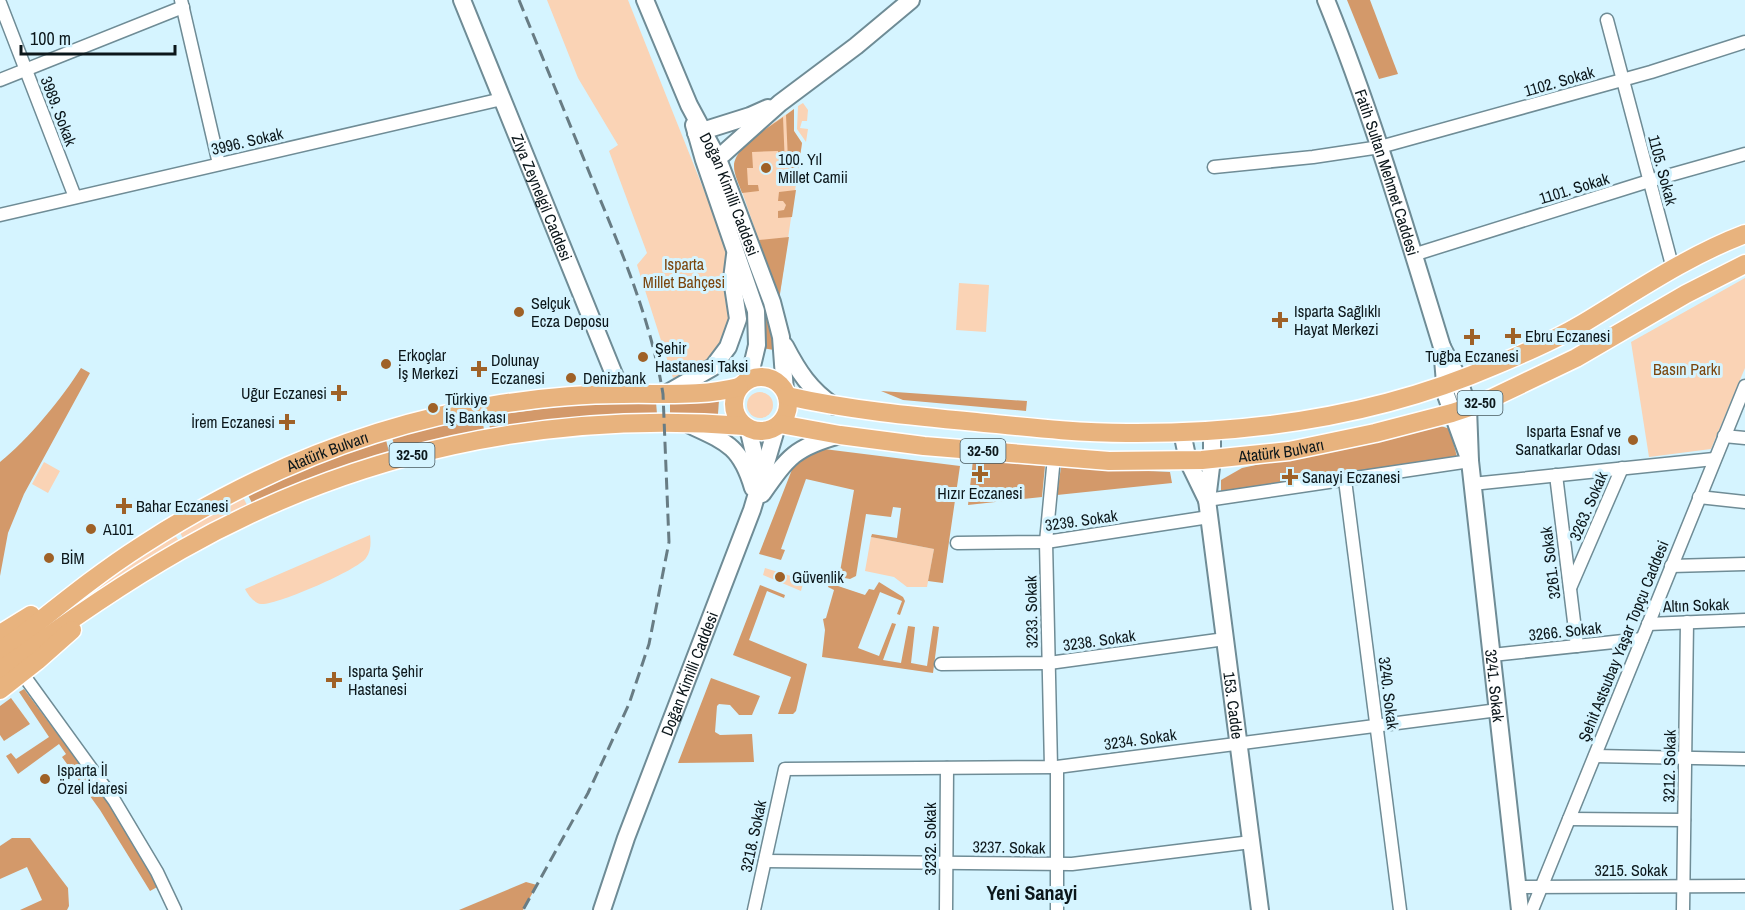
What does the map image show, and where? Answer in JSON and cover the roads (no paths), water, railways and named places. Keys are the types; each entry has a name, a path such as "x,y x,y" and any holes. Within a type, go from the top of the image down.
{"main road":[{"name":"Atatürk Bulvarı","path":"786,393 835,406 888,414 1045,429 1124,433 1182,432 1282,424 1328,416 1451,383 1548,342 1672,269 1745,234"},
{"name":"Atatürk Bulvarı","path":"778,425 924,446 1149,462 1188,461 1289,451 1333,443 1460,410 1576,358 1704,284 1745,264"},
{"path":"760,376 778,383 786,393 787,413 778,425 766,431 746,427 735,414 734,399 743,384 760,376"},
{"name":"Atatürk Bulvarı","path":"0,652 85,585 140,546 210,504 336,447 425,419 483,407 552,398 621,394 710,393 743,384"},
{"name":"Atatürk Bulvarı","path":"0,671 69,621 180,550 237,521 313,487 394,459 470,441 548,428 596,424 683,422 746,427"},
{"path":"0,634 85,585"},
{"path":"0,690 54,647 108,596"}],"street":[{"name":"Ziya Zeynelgil Caddesi","path":"462,0 621,394"},
{"name":"Doğan Kimilli Caddesi","path":"645,0 772,302 781,338 786,393"},
{"path":"712,163 780,103 856,46 911,0"},
{"name":"Fatih Sultan Mehmet Caddesi","path":"1326,0 1359,82 1442,347 1451,383"},
{"name":"3989. Sokak","path":"0,3 75,197"},
{"path":"0,80 182,3 219,164"},
{"name":"1105. Sokak","path":"1607,20 1672,269"},
{"name":"1102. Sokak","path":"1215,167 1313,157 1380,147 1622,80 1745,42"},
{"name":"3996. Sokak","path":"0,215 502,99"},
{"path":"700,132 750,116 780,103"},
{"name":"1101. Sokak","path":"1413,255 1649,181 1745,154"},
{"name":"Doğan Kimilli Caddesi","path":"712,163 736,251 753,298 758,322 755,356 743,384"},
{"path":"666,394 712,367 728,347 738,319 732,279 736,251"},
{"path":"781,338 803,378 818,394 835,406"},
{"name":"3241. Sokak","path":"1451,383 1460,410 1470,461 1521,910"},
{"name":"Şehit Astsubay Yaşar Topçu Caddesi","path":"1521,910 1542,887 1745,386"},
{"path":"683,422 714,435 732,447 745,462 753,488"},
{"name":"Doğan Kimilli Caddesi","path":"602,910 626,838 752,510 778,425"},
{"name":"Doğan Kimilli Caddesi","path":"746,427 754,453 752,510"},
{"path":"1207,500 1212,459 1212,430"},
{"path":"1182,432 1188,461 1207,500"},
{"path":"752,510 790,457 810,444 840,435"},
{"path":"1724,436 1745,438"},
{"name":"3233. Sokak","path":"1054,457 1046,542 1057,910"},
{"path":"1472,484 1714,459"},
{"path":"1207,500 1470,461"},
{"name":"3263. Sokak","path":"1570,589 1622,468"},
{"name":"3261. Sokak","path":"1556,475 1577,646"},
{"name":"3240. Sokak","path":"1345,480 1400,910"},
{"path":"1699,497 1745,502"},
{"name":"153. Cadde","path":"1207,500 1260,910"},
{"name":"3239. Sokak","path":"957,543 1046,542 1209,517"},
{"path":"1671,566 1745,564"},
{"name":"Altın Sokak","path":"1648,624 1745,620"},
{"name":"3212. Sokak","path":"1683,910 1687,622"},
{"name":"3238. Sokak","path":"941,664 1049,663 1225,639"},
{"name":"3266. Sokak","path":"1491,655 1642,639"},
{"path":"22,673 114,800 165,886 175,910"},
{"name":"3234. Sokak","path":"785,769 1054,767 1498,710"},
{"path":"1595,756 1745,759"},
{"name":"3232. Sokak","path":"946,910 947,768"},
{"name":"3218. Sokak","path":"754,910 785,769"},
{"path":"1569,819 1684,820"},
{"name":"Doğan Kimilli Caddesi","path":"592,910 626,838"},
{"name":"3237. Sokak","path":"765,861 1057,864 1251,842"},
{"name":"3215. Sokak","path":"1518,887 1745,886"}],"railway":[{"path":"519,0 619,246 652,344 663,394 669,542 649,644 629,704 588,793 523,910"}],"place":[{"name":"100. Yıl Millet Camii","path":"766,168"},
{"name":"Selçuk Ecza Deposu","path":"519,312"},
{"name":"Isparta Sağlıklı Hayat Merkezi","path":"1280,320"},
{"name":"Ebru Eczanesi","path":"1513,336"},
{"name":"Tuğba Eczanesi","path":"1472,337"},
{"name":"Şehir Hastanesi Taksi","path":"643,357"},
{"name":"Erkoçlar İş Merkezi","path":"386,364"},
{"name":"Dolunay Eczanesi","path":"479,369"},
{"name":"Denizbank","path":"571,378"},
{"name":"Uğur Eczanesi","path":"339,393"},
{"name":"Türkiye İş Bankası","path":"433,408"},
{"name":"İrem Eczanesi","path":"287,422"},
{"name":"Isparta Esnaf ve Sanatkarlar Odası","path":"1633,440"},
{"name":"Hızır Eczanesi","path":"980,474"},
{"name":"Sanayi Eczanesi","path":"1290,477"},
{"name":"Bahar Eczanesi","path":"124,506"},
{"name":"A101","path":"91,529"},
{"name":"BİM","path":"49,558"},
{"name":"Güvenlik","path":"780,577"},
{"name":"Isparta Şehir Hastanesi","path":"334,680"},
{"name":"Isparta İl Özel İdaresi","path":"45,779"}],"district":[{"name":"Yeni Sanayi","path":"1032,893"}],"park label":[{"name":"Isparta Millet Bahçesi","path":"684,273"},
{"name":"Basın Parkı","path":"1687,369"}]}
